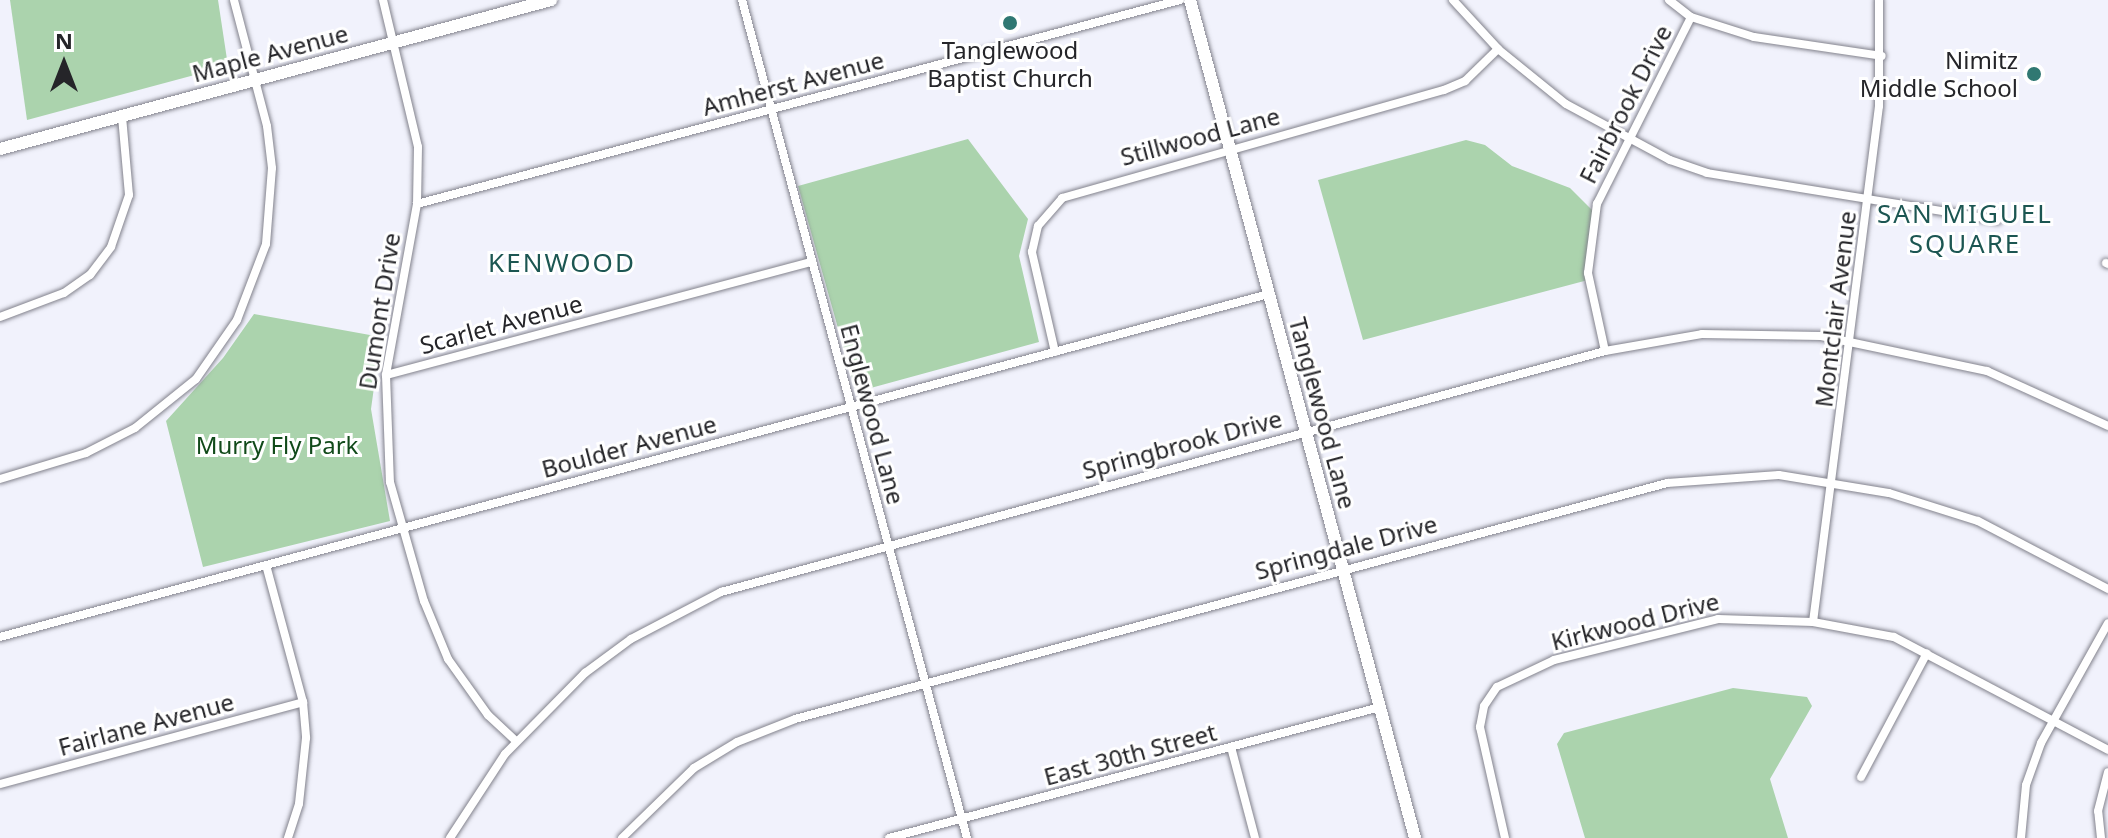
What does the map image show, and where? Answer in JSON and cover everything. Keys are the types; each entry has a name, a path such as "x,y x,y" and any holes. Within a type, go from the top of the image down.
{"main road":[{"name":"Maple Avenue","path":"0,149 551,0"},
{"name":"Tanglewood Lane","path":"1190,0 1415,838"}],"street":[{"path":"0,479 86,453 135,428 178,396 224,342 259,270 270,219 270,149 256,80 234,0"},
{"name":"Dumont Drive","path":"383,0 418,147 417,204 386,375 390,482 424,601 448,659 488,715 516,741"},
{"name":"Englewood Lane","path":"742,0 967,838"},
{"name":"Amherst Avenue","path":"417,204 1180,0"},
{"path":"1453,0 1498,49 1566,104 1628,141 1707,173 1997,220"},
{"path":"1669,0 1691,17 1754,37 1882,56"},
{"name":"Montclair Avenue","path":"1813,622 1869,198 1882,56 1879,0"},
{"name":"Fairbrook Drive","path":"1605,351 1589,289 1588,247 1600,196 1691,17"},
{"name":"Stillwood Lane","path":"1055,352 1032,252 1038,226 1052,205 1100,183 1444,90 1465,81 1498,49"},
{"path":"0,317 71,289 111,247 129,195 122,116"},
{"name":"Scarlet Avenue","path":"386,375 812,262"},
{"name":"Boulder Avenue","path":"0,637 1269,294"},
{"name":"Springbrook Drive","path":"450,838 516,741 605,657 669,617 765,577 1605,351 1702,334 1765,331 1850,342 1987,371 2108,426"},
{"name":"Springdale Drive","path":"622,838 670,788 737,742 795,719 1342,568 1667,483 1753,475 1832,481 1967,517 2108,589"},
{"path":"266,565 303,702 304,775 288,838"},
{"name":"Kirkwood Drive","path":"1505,838 1480,727 1484,706 1505,679 1690,624 1740,617 1813,622 1894,637 2108,750"},
{"path":"2021,838 2026,785 2052,719 2108,623"},
{"path":"1861,777 1927,653"},
{"name":"Fairlane Avenue","path":"0,784 303,702"},
{"name":"East 30th Street","path":"889,838 1380,707"},
{"path":"1231,747 1255,838"},
{"path":"2101,838 2103,789 2108,772"}],"green space":[{"path":"10,0 218,0 228,66 27,120"},
{"path":"968,139 1028,219 1019,256 1039,342 856,392 798,186"},
{"path":"1466,140 1485,145 1512,166 1570,188 1595,213 1588,280 1363,340 1318,180"},
{"name":"Murry Fly Park","path":"254,314 381,337 371,409 390,521 203,567 166,421 223,358"},
{"path":"1733,688 1807,697 1812,706 1770,779 1788,838 1585,838 1557,744 1564,733"}],"place":[{"name":"Tanglewood Baptist Church","path":"1010,23"},
{"name":"Nimitz Middle School","path":"2034,74"}],"district":[{"name":"SAN MIGUEL SQUARE","path":"1965,229"},
{"name":"KENWOOD","path":"562,263"}]}
